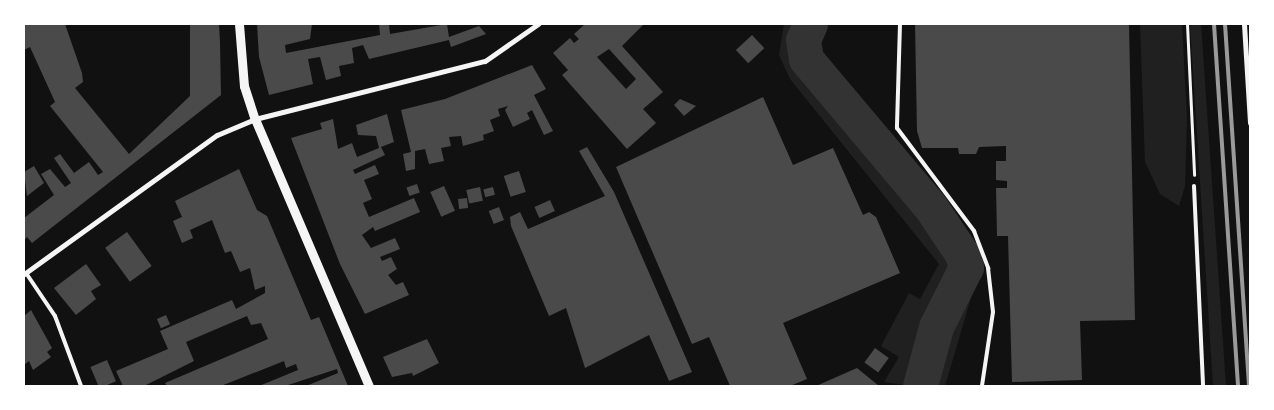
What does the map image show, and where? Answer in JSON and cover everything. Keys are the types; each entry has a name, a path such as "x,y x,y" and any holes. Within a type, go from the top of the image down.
{"street":[{"path":"239,24 244,86 255,119 369,386"},
{"path":"25,274 217,135 255,119 485,61 538,24"},
{"path":"1244,24 1250,123"}],"lane":[{"path":"900,24 897,128 974,231 988,268 993,312 982,386"},
{"path":"1194,186 1203,386"},
{"path":"25,274 56,316 81,386"}],"path":[{"path":"1187,24 1194,186"}],"shaded area":[{"path":"784,24 826,24 818,39 820,52 836,76 966,232 946,248 958,264 956,277 928,335 911,386 884,382 899,357 881,346 909,293 920,299 939,264 790,79 779,55"},
{"path":"1140,24 1182,24 1187,118 1185,186 1179,206 1160,194 1145,162"},
{"path":"1190,24 1201,24 1226,386 1213,386"},
{"path":"963,285 973,291 945,386 926,386 939,340"}],"building":[{"path":"24,24 65,24 82,73 83,82 75,88 129,154 190,96 190,24 219,24 220,42 221,95 32,243 27,237 24,240 24,218 54,195 41,174 50,169 65,187 71,183 54,158 60,154 74,173 89,162 98,175 103,172 50,106 55,102 30,47 24,50"},
{"path":"257,24 312,24 310,39 285,45 286,53 380,35 379,24 389,24 390,34 447,24 449,37 479,26 486,34 451,47 449,40 369,59 363,45 352,48 354,63 339,66 341,76 326,80 320,57 308,59 313,84 269,95 259,57"},
{"path":"585,24 644,24 622,46 663,92 643,109 656,123 627,149 562,75 568,70 553,53 570,38 574,43 579,39 574,34","holes":["609,49 636,79 626,89 597,57"]},
{"path":"915,24 1129,24 1135,320 1080,321 1082,380 1012,382 1008,236 997,236 996,188 1007,188 1007,181 996,180 996,161 1006,161 1006,146 979,147 976,154 959,154 958,148 922,148 917,131"},
{"path":"752,35 764,48 748,63 736,50"},
{"path":"532,65 546,89 534,95 553,131 544,135 532,110 527,113 530,119 513,127 505,110 508,106 498,109 500,116 490,120 494,131 483,135 484,140 463,146 461,136 449,137 451,146 441,148 444,161 429,164 425,149 415,151 415,169 406,171 403,154 411,152 401,110 445,99"},
{"path":"763,97 793,165 833,148 863,215 869,212 876,217 900,273 783,323 807,379 790,386 730,386 709,337 692,344 616,167"},
{"path":"680,99 696,106 684,116 674,105"},
{"path":"387,114 394,142 381,147 385,155 353,170 355,174 375,165 379,174 364,180 372,199 363,203 369,217 414,198 420,212 375,231 373,227 362,235 371,248 395,238 400,249 380,257 382,261 391,257 397,269 388,275 396,285 403,282 409,295 365,314 340,264 291,138 322,129 320,123 333,119 338,149 352,143 357,157 379,148 376,136 358,135 356,125"},
{"path":"587,147 614,192 692,372 669,381 649,335 585,368 566,308 549,316 511,226 510,217 520,212 528,229 605,196 579,151"},
{"path":"34,166 44,183 27,196 24,172"},
{"path":"239,169 257,210 267,216 311,320 319,317 348,386 306,386 338,373 337,369 285,386 259,386 298,370 296,364 286,368 284,361 221,386 167,386 165,383 268,339 261,323 251,325 247,316 186,342 194,361 144,386 123,386 116,371 168,349 160,331 232,300 236,309 265,293 265,286 255,290 250,268 240,272 231,251 225,253 212,220 190,230 193,238 182,243 173,221 182,217 175,201"},
{"path":"519,171 526,192 511,197 504,176"},
{"path":"417,184 420,193 409,196 407,187"},
{"path":"444,186 455,211 441,217 430,192"},
{"path":"480,187 483,201 469,204 466,190"},
{"path":"493,187 495,195 485,197 483,189"},
{"path":"467,198 468,208 459,209 458,199"},
{"path":"550,200 555,211 539,218 534,207"},
{"path":"499,207 504,220 494,224 489,211"},
{"path":"127,232 152,266 130,282 105,248"},
{"path":"86,264 101,285 91,291 96,299 76,315 54,288"},
{"path":"31,310 52,348 47,352 51,357 33,370 29,361 24,365 24,316"},
{"path":"166,315 170,324 161,328 157,319"},
{"path":"427,339 439,363 413,376 412,373 392,377 383,357"},
{"path":"875,348 889,358 878,373 864,363"},
{"path":"107,360 116,381 105,386 98,386 90,367"},
{"path":"857,368 879,386 816,386"}],"waterway":[{"path":"810,24 803,40 806,59 930,206 962,254 966,267 936,327 920,386"}],"railway":[{"path":"1214,24 1238,386"},
{"path":"1225,24 1249,386"}]}
